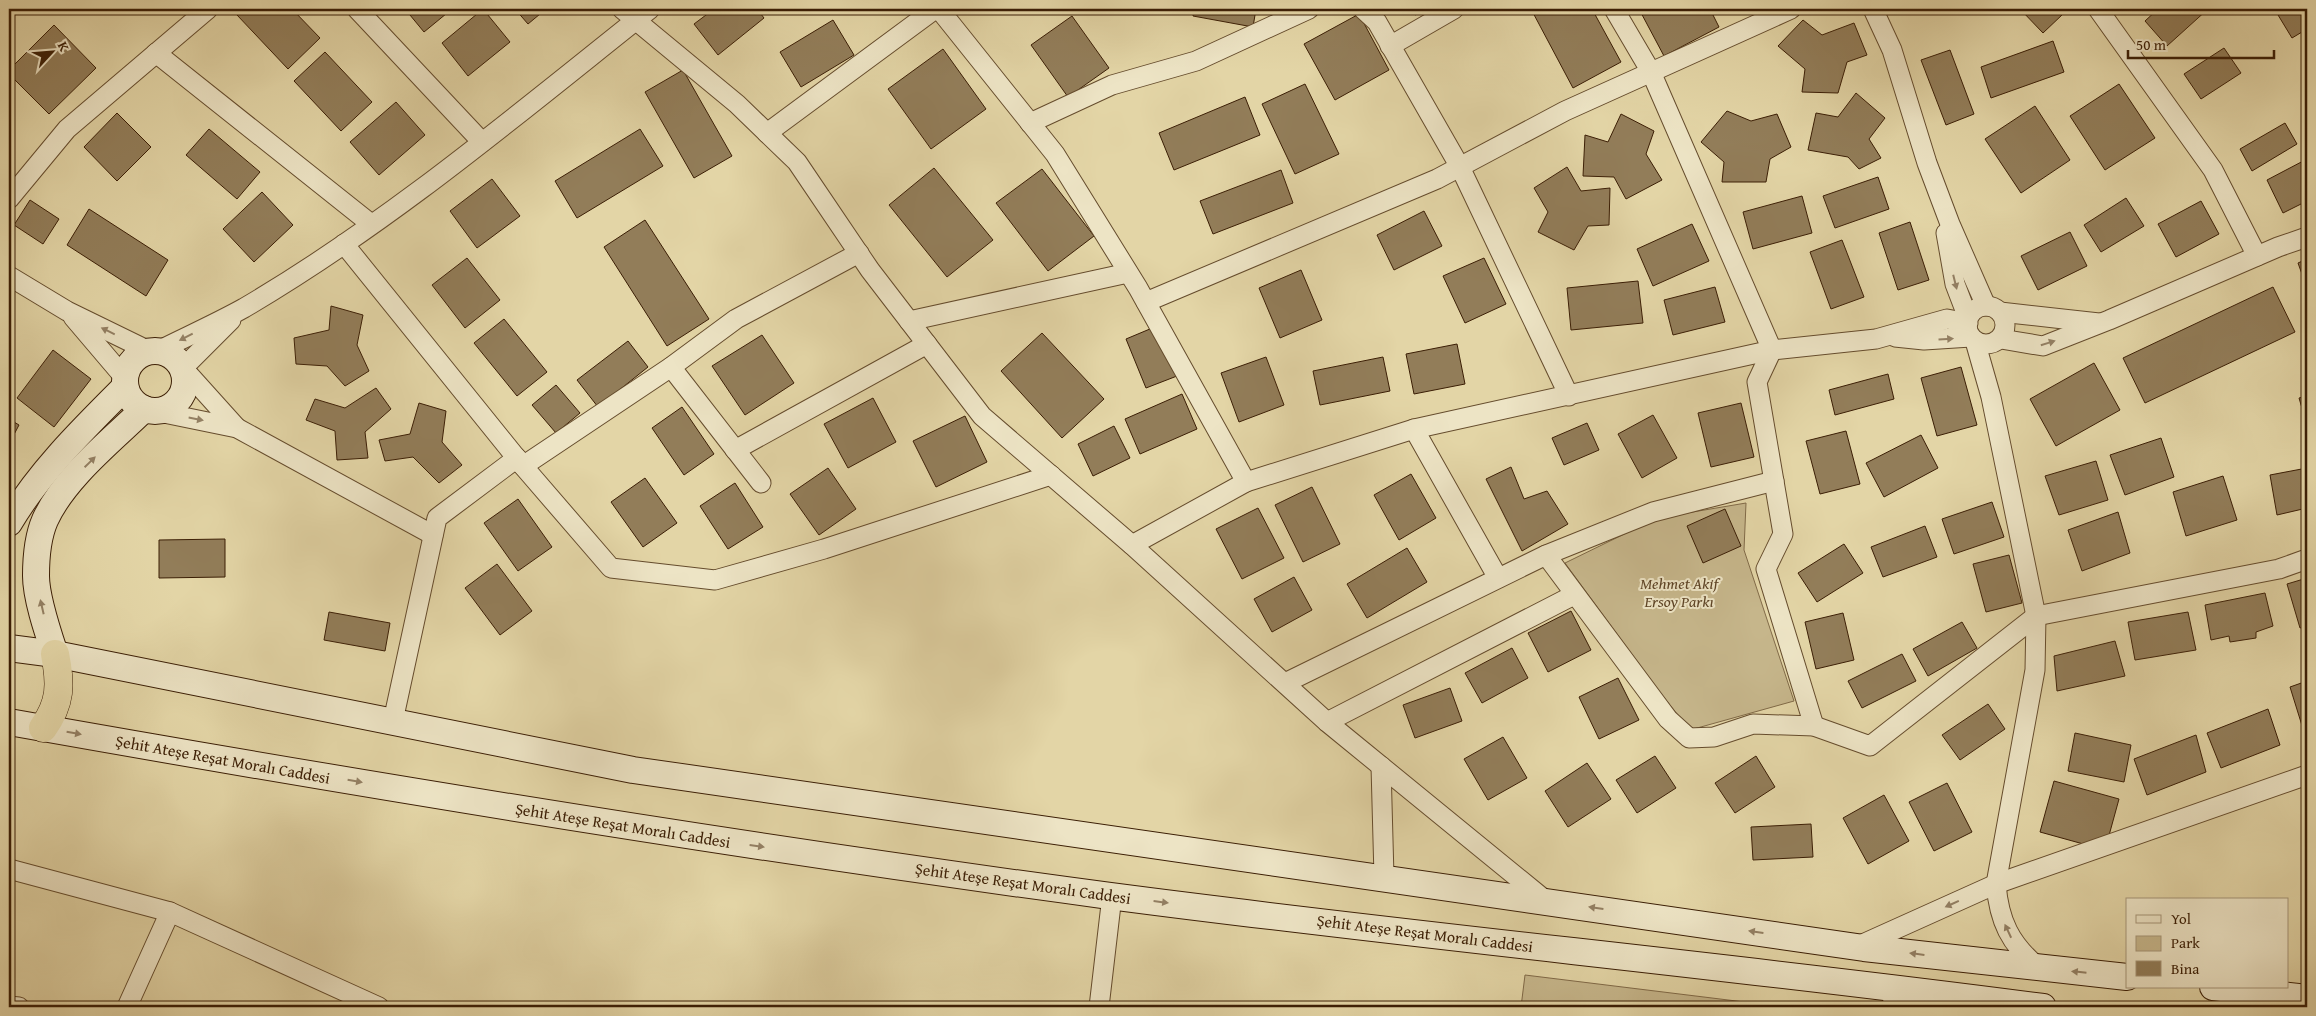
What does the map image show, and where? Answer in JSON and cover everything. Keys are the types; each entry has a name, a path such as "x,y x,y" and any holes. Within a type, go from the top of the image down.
{"highway":[{"path":"43,728 52,715 60,686 55,654"}],"main road":[{"path":"11,509 124,382 132,360 140,354 154,350 177,360 183,368 184,389 180,398 164,410 149,410 135,404 124,382"},
{"path":"55,654 36,578 37,551 44,521 56,500 73,478 149,410"},
{"path":"9,648 55,654 633,770 1545,900 1856,947 2126,978"},
{"name":"Şehit Ateşe Reşat Moralı Caddesi","path":"9,722 593,822 1112,896 1894,998 2043,1007"},
{"path":"2222,988 2307,998"}],"street":[{"path":"9,199 67,129 208,9"},
{"path":"357,9 482,142"},
{"path":"9,276 67,311 154,350 244,308 344,244 482,142 629,15 650,9"},
{"path":"767,133 935,9"},
{"path":"938,9 1055,154 1146,302 1246,482"},
{"path":"1030,123 1112,85 1196,61 1309,9"},
{"path":"1363,9 1377,22 1460,167 1569,396"},
{"path":"1390,46 1454,9"},
{"path":"1614,9 1651,72 1772,350 1757,382 1783,534 1766,569 1814,726"},
{"path":"1146,302 1437,179 1564,111 1791,9"},
{"path":"1873,9 1892,50 1941,200 1993,309 2006,325 1997,341 1991,397"},
{"path":"2098,9 2213,170 2257,256"},
{"path":"629,15 737,104 796,162 859,253 982,416 1132,545 1327,722 1545,900"},
{"path":"156,53 371,224"},
{"path":"1941,200 1954,284 1971,330 1991,397 2036,616 2035,670 1996,884 2002,918 2009,935 2023,954 2039,968"},
{"path":"1132,545 1246,482 1414,429 1772,350 1881,338 1947,319 1971,330 1987,345 1997,341 2042,346 2100,324 2257,256 2307,237"},
{"path":"344,244 520,462 611,568 715,580 824,549 1051,475"},
{"path":"393,721 437,518 520,462 671,367 736,319 859,253"},
{"path":"909,321 1128,273"},
{"path":"237,428 183,368 244,308"},
{"path":"1971,330 1978,308 2100,324"},
{"path":"67,311 124,382"},
{"path":"735,450 927,344"},
{"path":"671,367 761,483"},
{"path":"149,410 237,428 433,535"},
{"path":"1414,429 1498,578"},
{"path":"1285,683 1546,555 1653,512 1774,481"},
{"path":"1546,555 1668,719 1689,738 1714,737 1754,724 1814,726 1870,746 2036,616 2279,569 2307,559"},
{"path":"1327,722 1574,595"},
{"path":"1381,766 1384,877"},
{"path":"1856,947 1996,884 2307,775"},
{"path":"9,869 170,912 379,1007"},
{"path":"1099,1007 1112,896"},
{"path":"128,1007 170,912"},
{"path":"9,1006 19,1007"}],"green space":[{"name":"Mehmet Akif Ersoy Parkı","path":"1746,503 1744,550 1794,701 1690,730 1658,690 1565,563 1657,518"},
{"path":"1525,975 1785,1007 1521,1007"}],"building":[{"path":"243,9 292,9 320,38 288,69 237,15"},
{"path":"405,9 452,9 424,32"},
{"path":"483,9 510,42 468,76 442,43"},
{"path":"515,9 546,9 528,24"},
{"path":"714,9 757,9 764,18 718,55 694,24"},
{"path":"1194,9 1256,9 1253,27 1193,16"},
{"path":"1412,9 1426,9 1415,15"},
{"path":"1531,9 1592,9 1621,62 1573,88"},
{"path":"1639,9 1710,9 1719,27 1664,56"},
{"path":"2020,9 2058,9 2063,14 2043,33"},
{"path":"2158,9 2208,9 2167,46 2145,21"},
{"path":"2307,9 2307,29 2292,38 2275,10"},
{"path":"1359,14 1389,70 1335,100 1304,44"},
{"path":"1072,16 1109,68 1068,97 1031,45"},
{"path":"833,20 854,55 801,87 780,52"},
{"path":"1803,20 1822,35 1854,23 1867,55 1847,62 1838,93 1802,92 1805,69 1778,46"},
{"path":"54,25 96,68 49,114 9,74 9,70"},
{"path":"2053,41 2064,72 1991,98 1981,67"},
{"path":"2224,48 2241,73 2201,99 2184,74"},
{"path":"943,49 986,109 931,149 888,89"},
{"path":"1950,50 1974,114 1946,125 1921,60"},
{"path":"325,52 372,102 341,131 294,81"},
{"path":"683,70 732,156 694,178 645,92"},
{"path":"1305,84 1339,154 1295,174 1262,104"},
{"path":"2119,84 2155,138 2105,170 2070,116"},
{"path":"1856,93 1885,118 1869,139 1881,158 1859,169 1848,157 1808,150 1816,113 1838,117"},
{"path":"1245,97 1260,135 1174,170 1159,133"},
{"path":"396,102 425,135 379,175 350,142"},
{"path":"2035,106 2070,160 2021,193 1985,139"},
{"path":"1727,111 1751,121 1777,114 1791,147 1770,159 1766,182 1722,182 1724,162 1701,142"},
{"path":"117,113 151,147 117,181 84,147"},
{"path":"1621,114 1654,131 1646,154 1662,180 1626,199 1614,177 1583,176 1585,135 1608,142"},
{"path":"2285,123 2297,144 2252,171 2240,149"},
{"path":"209,129 260,172 237,199 186,155"},
{"path":"640,129 663,166 577,218 555,181"},
{"path":"2307,159 2307,201 2283,213 2267,180"},
{"path":"1567,167 1581,191 1610,188 1609,225 1588,226 1574,250 1538,232 1548,212 1534,188"},
{"path":"934,168 993,240 947,277 889,205"},
{"path":"1042,169 1094,236 1048,271 996,203"},
{"path":"1281,170 1293,203 1213,234 1200,201"},
{"path":"1878,177 1889,209 1835,228 1823,196"},
{"path":"492,179 520,216 477,248 450,211"},
{"path":"262,192 293,225 254,262 223,229"},
{"path":"1802,196 1812,233 1753,249 1743,212"},
{"path":"2126,198 2144,226 2101,252 2084,225"},
{"path":"30,200 59,219 43,244 14,225"},
{"path":"2201,201 2219,234 2176,257 2158,224"},
{"path":"89,209 168,260 146,296 67,245"},
{"path":"1424,211 1442,246 1394,270 1377,235"},
{"path":"645,220 709,319 667,346 604,247"},
{"path":"1910,222 1929,280 1898,290 1879,233"},
{"path":"1692,224 1709,261 1653,286 1637,249"},
{"path":"2070,232 2087,266 2038,290 2021,256"},
{"path":"1842,240 1864,297 1831,309 1810,252"},
{"path":"467,258 500,300 465,328 432,285"},
{"path":"1484,258 1506,304 1465,323 1443,276"},
{"path":"2307,259 2307,288 2298,263"},
{"path":"1301,270 1322,320 1280,338 1259,288"},
{"path":"1638,281 1643,323 1571,330 1567,288"},
{"path":"1715,287 1725,322 1673,335 1664,300"},
{"path":"2273,287 2295,332 2145,403 2123,358"},
{"path":"331,306 363,315 357,345 369,371 345,386 327,366 296,364 294,338 329,330"},
{"path":"504,319 547,372 517,396 474,343"},
{"path":"1157,326 1177,376 1146,388 1126,339"},
{"path":"1042,333 1104,399 1062,438 1001,371"},
{"path":"762,335 794,383 745,415 712,366"},
{"path":"628,341 648,367 598,407 577,380"},
{"path":"1457,344 1465,384 1414,394 1406,354"},
{"path":"53,350 91,379 54,427 17,398"},
{"path":"1266,357 1284,405 1239,422 1221,373"},
{"path":"1383,357 1390,391 1320,405 1313,371"},
{"path":"2094,363 2120,410 2056,446 2030,399"},
{"path":"1961,367 1977,425 1937,436 1921,378"},
{"path":"1888,374 1894,399 1835,415 1829,390"},
{"path":"556,385 580,413 556,433 532,405"},
{"path":"376,388 391,409 365,432 368,458 337,460 335,431 306,420 315,399 345,408"},
{"path":"1182,394 1197,429 1140,454 1125,419"},
{"path":"2307,396 2307,425 2299,398"},
{"path":"873,398 896,442 848,468 824,424"},
{"path":"419,403 446,411 442,442 462,465 439,483 413,457 385,461 379,440 410,434"},
{"path":"1741,403 1754,457 1711,467 1698,413"},
{"path":"682,407 714,454 684,475 652,428"},
{"path":"1653,415 1677,458 1642,478 1618,434"},
{"path":"965,416 987,462 936,487 913,441"},
{"path":"9,419 19,425 9,444"},
{"path":"1587,423 1599,450 1564,465 1552,438"},
{"path":"1114,426 1130,458 1093,476 1078,444"},
{"path":"1846,431 1860,484 1820,494 1806,441"},
{"path":"1921,435 1938,468 1884,497 1866,463"},
{"path":"2161,438 2174,477 2125,495 2110,455"},
{"path":"2096,461 2108,500 2059,515 2045,476"},
{"path":"1511,467 1524,499 1547,491 1568,524 1522,551 1486,479"},
{"path":"828,468 856,509 819,535 790,494"},
{"path":"2307,468 2307,508 2277,515 2270,475"},
{"path":"1411,474 1436,518 1399,540 1374,495"},
{"path":"2223,476 2237,520 2186,536 2173,492"},
{"path":"645,478 677,523 643,547 611,502"},
{"path":"735,483 763,527 728,549 700,506"},
{"path":"1312,487 1340,544 1303,562 1275,505"},
{"path":"518,499 552,547 518,571 484,523"},
{"path":"1992,502 2004,537 1954,554 1942,519"},
{"path":"1258,508 1284,558 1242,579 1216,529"},
{"path":"1725,509 1741,546 1703,563 1687,526"},
{"path":"2118,512 2130,553 2082,571 2068,530"},
{"path":"1925,526 1937,557 1883,577 1871,547"},
{"path":"225,539 225,577 159,578 159,540"},
{"path":"1844,544 1863,573 1817,602 1798,573"},
{"path":"1407,548 1427,582 1367,618 1347,584"},
{"path":"2009,555 2022,603 1986,612 1973,564"},
{"path":"497,564 532,611 500,635 465,588"},
{"path":"1294,577 1312,610 1272,632 1254,599"},
{"path":"2307,578 2307,626 2300,628 2287,584"},
{"path":"2265,593 2273,626 2256,632 2256,638 2230,642 2229,636 2211,640 2205,605"},
{"path":"1571,611 1591,650 1548,672 1528,633"},
{"path":"329,612 390,623 385,651 324,640"},
{"path":"2188,612 2196,650 2135,660 2128,622"},
{"path":"1843,613 1854,660 1816,669 1805,622"},
{"path":"1962,622 1977,648 1928,676 1913,649"},
{"path":"2115,641 2125,676 2057,691 2054,656"},
{"path":"1512,648 1528,678 1482,703 1465,673"},
{"path":"1902,654 1916,681 1862,708 1848,681"},
{"path":"1618,678 1639,720 1599,739 1579,697"},
{"path":"2307,681 2307,731 2304,732 2290,687"},
{"path":"1450,688 1462,721 1415,738 1403,705"},
{"path":"1988,704 2005,729 1960,760 1942,735"},
{"path":"2268,709 2280,745 2221,768 2207,733"},
{"path":"2075,733 2131,745 2124,782 2068,771"},
{"path":"2196,735 2206,772 2147,795 2134,759"},
{"path":"1503,737 1527,778 1488,800 1464,759"},
{"path":"1655,756 1676,788 1637,813 1616,780"},
{"path":"1756,756 1775,787 1735,813 1715,783"},
{"path":"1587,763 1611,799 1568,827 1545,791"},
{"path":"2054,781 2119,799 2105,850 2040,832"},
{"path":"1947,783 1972,832 1934,851 1909,802"},
{"path":"1884,795 1909,841 1868,864 1843,818"},
{"path":"1811,824 1813,857 1753,860 1751,827"},
{"path":"2302,882 2307,882 2307,909"}]}
